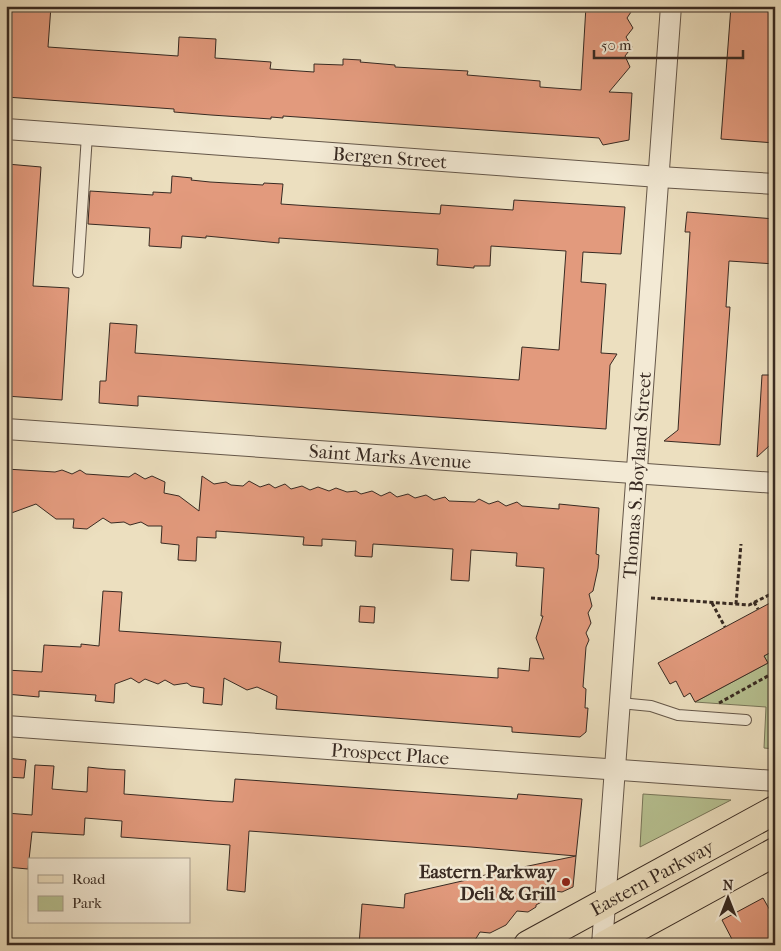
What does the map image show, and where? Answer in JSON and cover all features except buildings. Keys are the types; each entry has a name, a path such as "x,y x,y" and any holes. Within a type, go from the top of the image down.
{"main road":[{"name":"Eastern Parkway","path":"528,945 775,810"},
{"name":"Eastern Parkway","path":"604,945 775,852"}],"street":[{"name":"Thomas S. Boyland Street","path":"604,945 671,6"},
{"name":"Bergen Street","path":"6,129 775,184"},
{"name":"Saint Marks Avenue","path":"6,429 775,483"},
{"name":"Prospect Place","path":"6,726 775,781"}],"lane":[{"path":"78,272 87,135"},
{"path":"620,703 652,706 678,715 746,720"}],"path":[{"path":"736,604 741,544"},
{"path":"652,598 749,605 775,592"},
{"path":"712,602 725,626"},
{"path":"754,602 758,609"},
{"path":"714,718 716,705 775,672"}],"green space":[{"path":"775,650 775,749 764,748 766,707 695,702 768,663 764,656"},
{"path":"643,794 731,800 640,847"}],"place":[{"name":"Eastern Parkway Deli & Grill","path":"566,882"}]}
